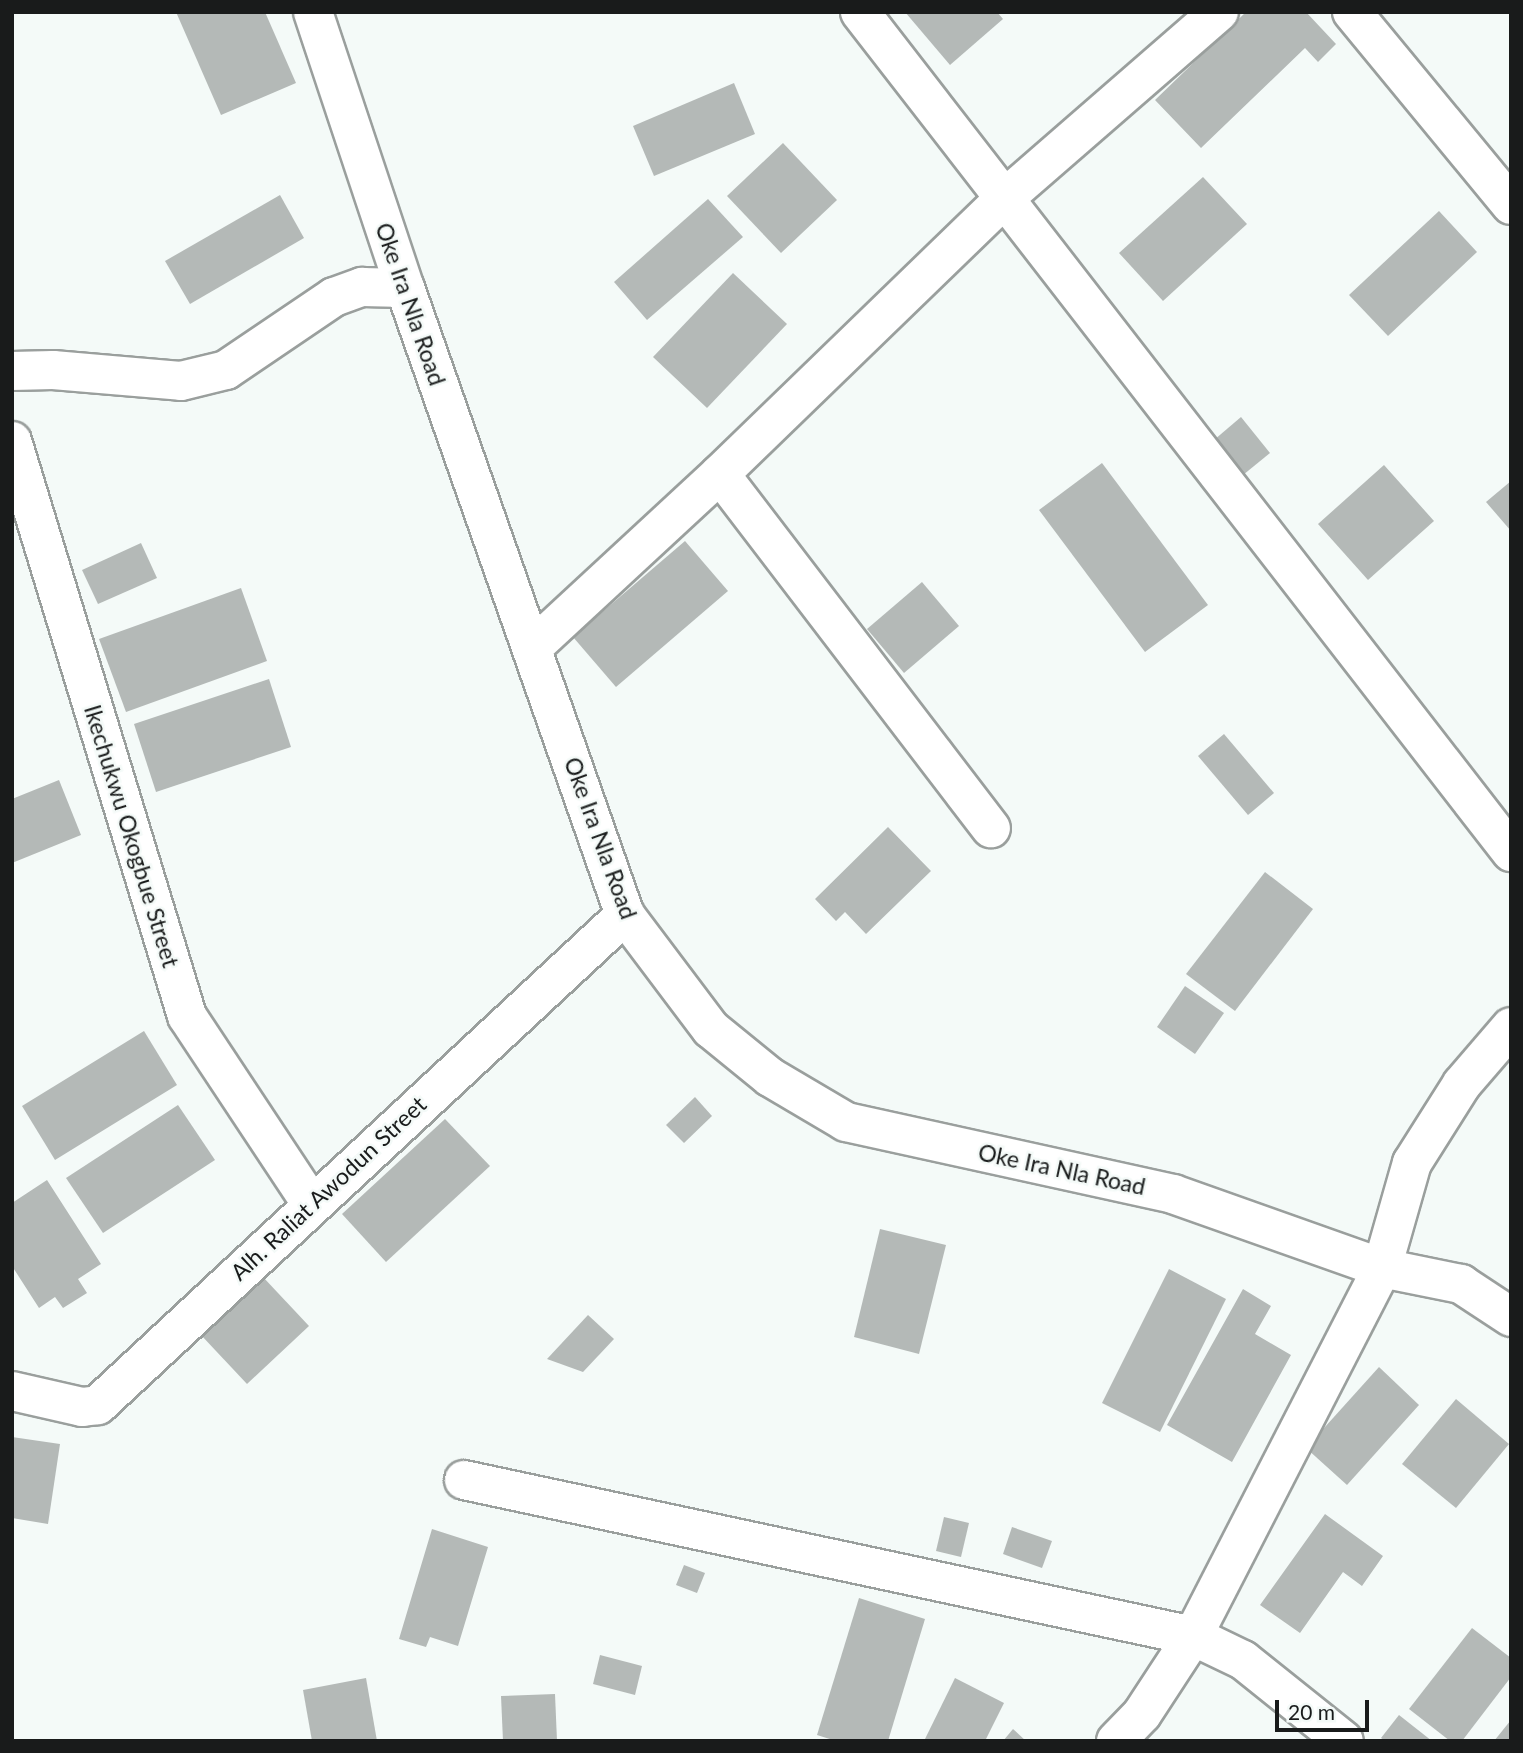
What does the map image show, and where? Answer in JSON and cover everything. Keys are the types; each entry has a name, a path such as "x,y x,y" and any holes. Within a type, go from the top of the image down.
{"street":[{"name":"Oke Ira Nla Road","path":"313,12 405,288 625,915 711,1029 770,1077 846,1122 1173,1194 1382,1268 1461,1284 1511,1317"},
{"path":"860,12 1511,852"},
{"path":"533,647 720,474 1006,197 1219,12"},
{"path":"1352,12 1511,205"},
{"path":"12,371 53,370 181,382 226,370 334,297 362,287 405,288"},
{"name":"Ikechukwu Okogbue Street","path":"12,441 187,1016 311,1203"},
{"path":"720,474 991,828"},
{"name":"Alh. Raliat Awodun Street","path":"12,1391 82,1407 98,1405 311,1203 625,915"},
{"path":"1116,1741 1142,1714 1193,1636 1382,1268 1412,1163 1462,1084 1511,1027"},
{"path":"464,1480 1193,1636 1243,1660 1344,1741"}],"building":[{"path":"176,12 265,12 296,83 221,115"},
{"path":"905,12 997,12 1003,19 950,65"},
{"path":"1246,12 1306,12 1336,44 1318,62 1305,48 1201,148 1155,100"},
{"path":"734,83 755,134 654,176 633,126"},
{"path":"783,143 837,200 781,253 727,196"},
{"path":"1203,177 1247,224 1163,301 1119,253"},
{"path":"280,195 304,238 190,304 165,261"},
{"path":"708,199 743,237 647,320 614,282"},
{"path":"1439,211 1477,252 1388,336 1349,295"},
{"path":"733,273 787,324 707,408 653,357"},
{"path":"1241,417 1270,453 1243,475 1214,440"},
{"path":"1102,463 1208,605 1145,652 1039,510"},
{"path":"1384,465 1434,521 1368,580 1318,524"},
{"path":"1511,481 1511,531 1486,502"},
{"path":"685,541 728,591 616,687 573,637"},
{"path":"141,543 157,578 98,604 82,570"},
{"path":"922,582 959,626 904,673 867,629"},
{"path":"241,588 267,661 126,712 99,639"},
{"path":"269,679 291,747 156,792 134,724"},
{"path":"1224,734 1274,793 1248,815 1198,756"},
{"path":"59,780 81,835 12,863 12,799"},
{"path":"888,827 931,871 866,934 845,912 836,921 815,899"},
{"path":"1265,872 1313,909 1235,1011 1186,974"},
{"path":"1185,986 1224,1013 1195,1054 1157,1027"},
{"path":"144,1031 177,1085 55,1160 22,1106"},
{"path":"695,1097 712,1116 684,1143 666,1125"},
{"path":"178,1105 215,1160 103,1233 66,1178"},
{"path":"445,1119 490,1166 386,1262 342,1214"},
{"path":"47,1180 101,1264 78,1279 87,1293 63,1308 55,1297 39,1308 12,1266 12,1203"},
{"path":"880,1229 946,1245 919,1354 854,1337"},
{"path":"1169,1269 1226,1299 1160,1432 1102,1403"},
{"path":"263,1277 309,1326 247,1384 201,1335"},
{"path":"1243,1289 1271,1306 1255,1334 1291,1355 1232,1462 1167,1425"},
{"path":"588,1315 614,1339 583,1372 547,1359"},
{"path":"1379,1367 1419,1405 1347,1485 1306,1448"},
{"path":"1456,1399 1509,1444 1456,1508 1402,1464"},
{"path":"12,1437 60,1444 48,1524 12,1518"},
{"path":"1325,1514 1383,1556 1362,1586 1343,1572 1300,1633 1260,1605"},
{"path":"944,1517 969,1523 961,1557 936,1551"},
{"path":"1012,1527 1052,1541 1042,1568 1003,1554"},
{"path":"432,1529 488,1547 458,1646 430,1637 426,1647 399,1639"},
{"path":"684,1565 705,1573 697,1593 676,1585"},
{"path":"859,1598 925,1619 888,1741 836,1741 817,1735"},
{"path":"1472,1628 1511,1658 1511,1677 1462,1741 1450,1741 1409,1709"},
{"path":"600,1655 642,1666 635,1695 593,1684"},
{"path":"366,1678 377,1741 312,1741 303,1690"},
{"path":"955,1678 1004,1703 985,1741 924,1741"},
{"path":"555,1694 557,1741 503,1741 501,1696"},
{"path":"1399,1715 1432,1741 1385,1741 1381,1738"},
{"path":"1511,1720 1511,1741 1494,1741"},
{"path":"1013,1729 1026,1741 1003,1741"}]}
